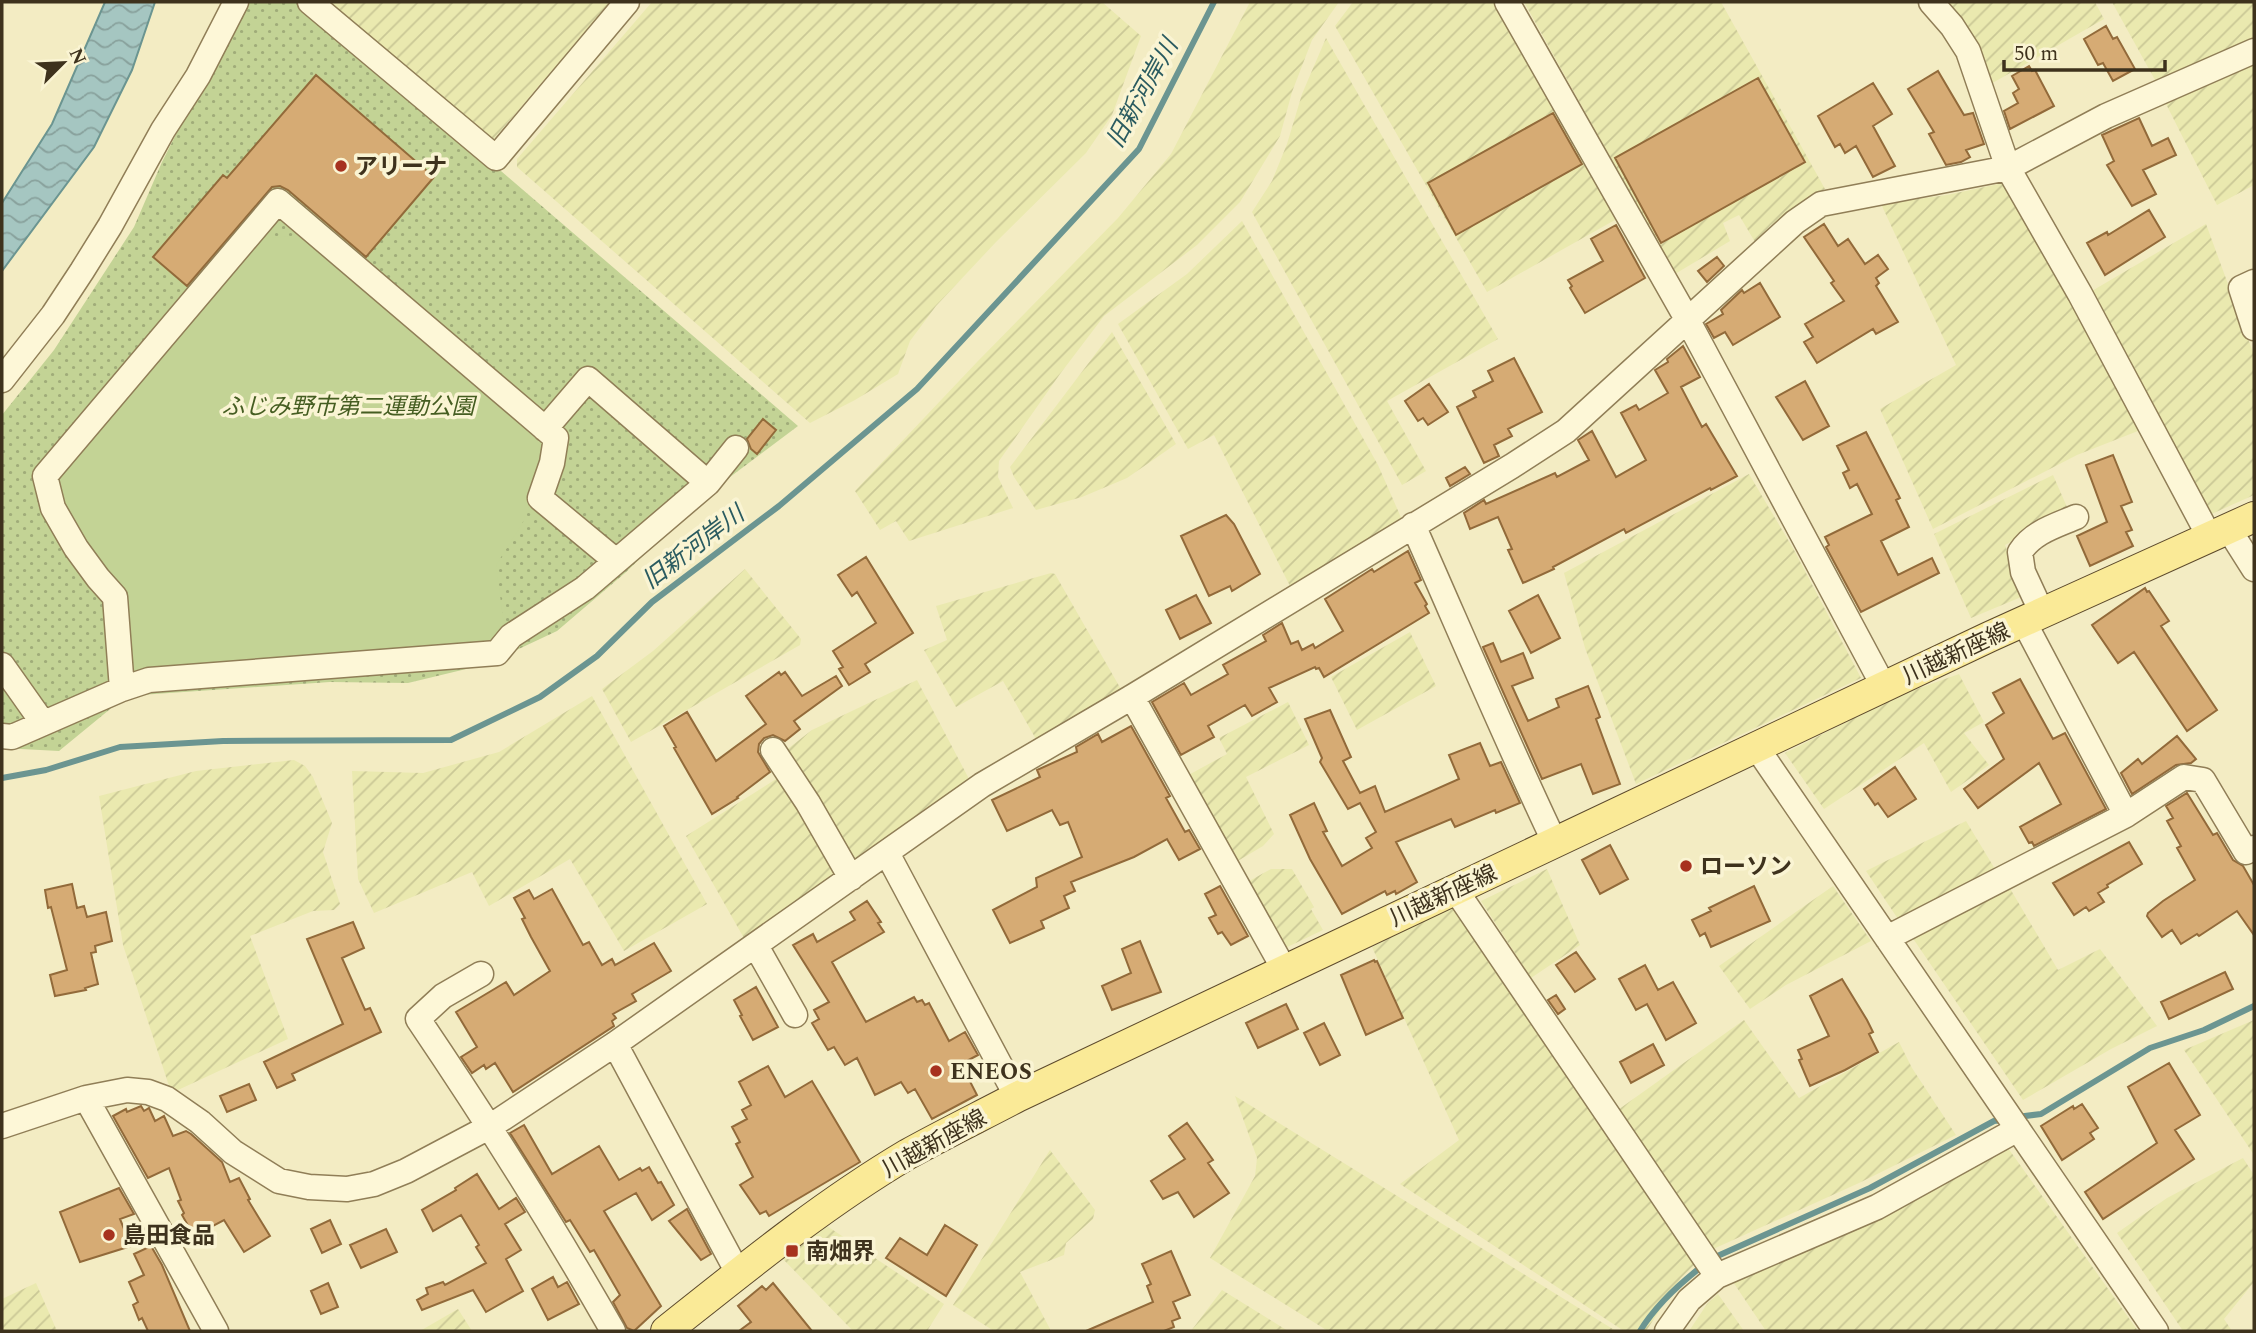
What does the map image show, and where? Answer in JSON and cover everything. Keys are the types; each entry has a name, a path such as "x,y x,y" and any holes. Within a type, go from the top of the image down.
{"main road":[{"name":"川越新座線","path":"666,1331 800,1226 909,1154 1017,1097 1455,889 2231,527"}],"street":[{"path":"2,380 53,315 110,226 163,130 198,76 236,2"},
{"path":"310,2 496,158 627,2"},
{"path":"1507,2 1687,319 1884,688"},
{"path":"1931,2 1952,26 1968,51 2008,167 2080,294 2231,527 2254,569"},
{"path":"2,1126 86,1098 127,1090 148,1092 167,1099 200,1122 233,1152 279,1181 309,1187 348,1189 374,1184 406,1171 491,1126 615,1044 982,785 1512,467 1566,431 1795,222 1821,204 2008,167 2118,111 2254,51"},
{"path":"122,689 115,597 76,548 53,508 45,476 278,201 556,438 552,463 540,498 616,561"},
{"path":"2254,282 2241,288 2254,328"},
{"path":"545,429 588,379 708,483"},
{"path":"2,736 12,737 149,680 497,653 511,636 585,588 708,483 736,448"},
{"path":"2076,517 2027,541 2020,552 2023,572 2033,618 2126,815"},
{"path":"1412,525 1479,672 1506,742 1555,843"},
{"path":"2,665 43,723"},
{"path":"1132,697 1284,970"},
{"path":"1757,748 2156,1331"},
{"path":"773,750 801,791 851,878"},
{"path":"1887,938 2126,815 2184,778 2203,780 2246,852 2254,848"},
{"path":"887,853 1017,1097"},
{"path":"1455,889 1717,1276"},
{"path":"755,946 795,1015"},
{"path":"481,974 443,996 418,1019 491,1126 557,1232 613,1331"},
{"path":"615,1044 738,1273"},
{"path":"86,1098 216,1331"},
{"path":"1667,1331 1689,1300 1717,1276 1877,1207 2018,1129"}],"green space":[{"name":"ふじみ野市第二運動公園","path":"243,2 304,2 798,426 706,495 625,573 557,631 487,664 408,683 330,682 126,696 59,751 2,748 2,415 54,350 134,227 162,162"},
{"path":"322,2 610,2 492,141"},
{"path":"652,2 1102,2 1141,36 1112,115 1086,153 936,306 910,341 898,374 810,423 517,167 517,159"},
{"path":"1250,2 1339,2 1312,40 1292,92 1280,136 1240,202 1197,245 1104,316 1060,374 999,461 998,477 1013,508 909,541 896,521 880,530 855,491 1118,218 1171,154"},
{"path":"1353,2 1504,2 1622,216 1487,292 1335,26"},
{"path":"1524,2 1721,2 1825,189 1771,225 1755,242 1739,215 1723,223 1730,241 1675,274"},
{"path":"1938,2 2095,2 2104,19 1989,85"},
{"path":"2112,2 2254,2 2254,39 2155,80"},
{"path":"1326,38 1498,339 1387,401 1426,471 1402,485 1252,212 1272,181 1287,144 1302,94"},
{"path":"2254,64 2254,185 2217,205 2164,100"},
{"path":"2008,182 2143,429 2077,455 1933,529 1880,409 1956,365 1881,204 1947,195"},
{"path":"1242,221 1378,465 1403,522 1292,590 1214,435 1188,449 1118,324 1187,274"},
{"path":"2206,224 2254,355 2254,495 2207,516 2085,295"},
{"path":"306,235 548,441 533,497 522,524 496,565 505,633 494,647 139,677 126,666 123,593 83,550 54,480 257,239"},
{"path":"1112,332 1176,444 1127,478 1082,497 1036,510 1010,467"},
{"path":"1749,474 1794,550 1861,678 1636,784 1585,648 1564,573"},
{"path":"2053,475 2067,507 2065,514 2005,545 2026,595 1971,618 1934,534"},
{"path":"745,569 801,639 800,645 631,742 602,689 653,651"},
{"path":"1055,574 1122,691 1037,741 1003,681 956,707 924,650 947,640 936,606"},
{"path":"1410,632 1436,686 1357,730 1331,677"},
{"path":"1959,674 1984,722 1964,733 1989,765 1951,792 1924,743 1824,809 1785,753 1900,695"},
{"path":"917,680 968,777 969,784 857,858 848,857 785,751 812,730"},
{"path":"592,696 707,904 624,951 570,859 489,906 472,872 374,913 358,879 352,771 423,773 499,752"},
{"path":"1288,702 1309,745 1246,777 1274,834 1263,846 1231,865 1183,778 1227,754 1219,738"},
{"path":"294,760 305,766 313,777 332,823 323,852 340,904 334,910 313,911 250,936 288,1039 178,1090 169,1086 123,945 99,796 196,771"},
{"path":"784,774 838,872 745,940 686,836"},
{"path":"1966,821 1998,874 1900,922 1866,871"},
{"path":"1271,869 1292,869 1314,907 1311,909 1323,930 1281,950 1242,885"},
{"path":"1547,869 1580,945 1531,978 1481,901"},
{"path":"2008,885 2058,970 2100,949 2157,1026 2111,1049 2023,1100 1912,937"},
{"path":"1833,886 1871,941 1786,985 1750,1009 1719,966"},
{"path":"1454,906 1697,1262 1681,1278 1646,1331 1624,1331 1400,1184 1459,1140 1372,947"},
{"path":"1744,1020 1799,1098 1899,1042 1912,1068 1956,1135 1859,1183 1711,1250 1615,1112"},
{"path":"2254,1020 2254,1155 2184,1050"},
{"path":"1235,1096 1616,1331 1328,1331 1210,1258 1255,1176 1257,1158"},
{"path":"2008,1148 2138,1331 1766,1331 1733,1282"},
{"path":"1050,1150 1095,1210 1093,1219 1066,1243 1064,1255 1020,1272 1049,1331 994,1331 953,1305"},
{"path":"2243,1158 2254,1175 2254,1282 2224,1319 2232,1331 2183,1331 2117,1233 2167,1198"},
{"path":"827,1226 944,1304 927,1331 853,1331 781,1257"},
{"path":"36,1283 57,1331 2,1331 2,1299"},
{"path":"1222,1290 1288,1331 1191,1331"},
{"path":"1718,1294 1744,1331 1689,1331 1707,1304"},
{"path":"458,1309 472,1331 420,1331"}],"water":[{"path":"105,2 155,2 132,70 94,147 2,271 2,203 52,124"}],"building":[{"path":"2106,26 2113,39 2117,37 2135,69 2113,81 2103,63 2098,65 2084,39"},
{"path":"2029,66 2032,71 2035,70 2054,106 2010,129 2004,111 2018,103 2013,93 2019,89 2012,76"},
{"path":"1938,71 1964,115 1973,113 1984,144 1966,150 1970,157 1961,162 1946,165 1929,134 1934,132 1908,89"},
{"name":"アリーナ","path":"316,75 434,177 366,257 288,190 280,186 272,187 187,286 153,257 223,175 227,178"},
{"path":"1758,78 1805,162 1661,243 1615,158"},
{"path":"1873,83 1892,114 1873,126 1895,166 1873,177 1856,146 1845,153 1840,144 1835,147 1818,116"},
{"path":"1553,113 1582,164 1456,235 1428,183"},
{"path":"2139,118 2152,146 2168,138 2176,155 2143,170 2156,194 2132,206 2107,165 2114,161 2102,135"},
{"path":"2149,210 2165,237 2105,275 2087,243 2107,232 2108,235"},
{"path":"1824,224 1838,246 1848,239 1865,264 1878,255 1888,269 1876,278 1879,283 1876,286 1898,322 1876,334 1873,329 1817,363 1804,342 1813,337 1805,324 1844,301 1831,283 1834,281 1804,237"},
{"path":"1616,225 1645,278 1585,313 1568,280 1603,261 1591,239"},
{"path":"1717,257 1724,266 1707,282 1698,271"},
{"path":"1760,283 1780,317 1733,345 1725,332 1714,338 1706,324 1723,314 1721,310 1742,290 1744,293"},
{"path":"1683,346 1700,377 1681,387 1702,427 1706,424 1737,476 1626,533 1624,529 1553,567 1554,569 1523,583 1508,550 1512,549 1498,517 1470,529 1464,513 1484,500 1486,504 1555,473 1557,477 1589,460 1578,440 1592,431 1616,477 1646,460 1621,413 1636,405 1639,410 1668,393 1655,370 1668,362 1667,359"},
{"path":"1514,358 1542,412 1508,429 1512,436 1494,445 1499,456 1484,463 1457,407 1476,397 1473,391 1493,381 1488,371"},
{"path":"1805,381 1829,426 1803,440 1776,397"},
{"path":"1429,384 1448,412 1428,425 1423,418 1418,421 1405,401"},
{"path":"763,419 776,430 757,454 751,449 747,439"},
{"path":"1866,432 1900,498 1896,500 1909,527 1881,541 1898,575 1932,558 1939,573 1861,612 1826,547 1829,545 1825,537 1872,514 1857,484 1850,488 1843,473 1849,470 1837,446"},
{"path":"2113,455 2132,502 2121,506 2132,530 2126,532 2133,546 2090,566 2077,536 2107,522 2086,465"},
{"path":"1465,467 1470,474 1450,486 1446,478"},
{"path":"1226,515 1234,524 1260,574 1232,591 1230,586 1209,596 1181,536"},
{"path":"1408,551 1421,580 1415,583 1429,613 1324,677 1319,668 1315,667 1269,688 1277,702 1252,716 1245,705 1208,726 1214,737 1181,755 1152,702 1184,683 1191,695 1228,674 1223,665 1266,641 1263,635 1282,623 1291,644 1298,641 1302,650 1313,644 1315,648 1343,631 1325,599 1372,569 1374,572"},
{"path":"866,557 913,633 865,664 870,672 849,685 839,669 843,667 833,651 876,623 857,592 852,596 838,575"},
{"path":"2145,588 2169,621 2161,626 2217,710 2187,731 2134,652 2118,663 2092,625"},
{"path":"1196,595 1211,623 1180,639 1166,610"},
{"path":"1538,595 1560,638 1531,653 1509,611"},
{"path":"1493,643 1501,662 1523,653 1533,678 1512,686 1528,721 1559,707 1556,699 1588,686 1600,717 1596,719 1620,784 1593,794 1581,764 1542,779 1483,647"},
{"path":"779,672 781,675 785,672 802,696 836,676 842,686 794,721 800,729 785,741 773,735 764,738 759,744 758,752 770,772 738,798 712,814 664,726 687,712 716,761 766,724 746,696"},
{"path":"2020,679 2053,739 2065,733 2106,809 2034,846 2032,842 2029,843 2020,827 2061,804 2039,763 1978,808 1964,789 2004,759 1986,725 2004,713 1993,693"},
{"path":"1330,710 1351,757 1343,761 1360,793 1375,786 1385,812 1459,779 1449,755 1480,743 1490,766 1501,762 1520,803 1455,827 1451,819 1396,842 1417,882 1396,894 1395,891 1387,895 1385,891 1342,914 1310,859 1290,815 1314,803 1327,831 1323,832 1342,866 1372,848 1366,838 1376,832 1360,803 1348,809 1320,762 1322,758 1305,719"},
{"path":"1131,726 1170,796 1166,798 1185,832 1189,830 1200,849 1179,860 1167,839 1134,857 1071,882 1075,891 1064,896 1069,908 1041,921 1044,928 1010,943 993,910 1037,887 1036,878 1082,857 1068,822 1060,825 1052,810 1007,831 992,800 1040,777 1037,770 1077,752 1076,747 1098,734 1102,742"},
{"path":"2177,736 2196,759 2191,763 2176,765 2132,794 2121,773 2138,759 2142,764"},
{"path":"1895,767 1916,799 1888,817 1864,789"},
{"path":"2187,793 2213,835 2217,833 2233,860 2243,866 2254,885 2254,935 2237,911 2199,936 2197,934 2181,944 2172,930 2162,937 2147,916 2163,901 2195,880 2177,848 2181,846 2167,821 2173,818 2166,806"},
{"path":"2129,842 2142,864 2098,893 2104,902 2089,911 2086,907 2074,915 2053,883"},
{"path":"1610,845 1628,879 1600,894 1582,860"},
{"path":"72,884 77,908 84,906 87,917 106,912 112,941 95,946 96,952 91,953 98,984 85,988 86,990 55,996 50,975 67,970 45,890"},
{"path":"1220,886 1248,936 1231,945 1222,932 1218,934 1209,918 1216,915 1205,894"},
{"path":"1754,886 1770,921 1711,947 1705,933 1700,936 1692,920 1711,911 1709,908"},
{"path":"552,889 583,945 589,942 602,965 612,959 615,965 654,943 671,971 632,994 636,1001 613,1014 616,1018 612,1021 614,1026 513,1092 495,1063 486,1069 484,1065 472,1073 461,1057 477,1047 456,1012 506,982 514,995 550,971 522,919 525,918 514,898 529,890 534,899"},
{"path":"867,901 881,922 878,923 884,932 832,962 866,1022 914,997 917,1002 922,1000 925,1005 929,1003 949,1041 965,1032 978,1055 961,1064 977,1095 932,1119 915,1089 908,1093 901,1082 875,1095 857,1058 845,1065 834,1047 828,1050 812,1023 819,1019 814,1010 829,1002 793,945 813,934 817,942 855,920 850,912"},
{"path":"353,922 364,948 342,958 365,1010 370,1008 381,1032 292,1074 295,1080 277,1088 264,1062 343,1024 307,939"},
{"path":"1140,941 1161,992 1112,1010 1102,986 1131,973 1122,949"},
{"path":"1576,952 1595,979 1575,992 1556,965"},
{"path":"1377,961 1403,1018 1366,1035 1341,975"},
{"path":"1645,965 1658,990 1673,982 1696,1023 1666,1040 1647,1004 1636,1010 1619,979"},
{"path":"2225,972 2233,989 2169,1019 2161,1002"},
{"path":"1842,979 1873,1032 1869,1034 1878,1052 1810,1086 1799,1060 1802,1059 1798,1050 1829,1036 1810,996"},
{"path":"756,987 778,1027 753,1040 734,1000"},
{"path":"1556,995 1565,1009 1558,1014 1548,1000"},
{"path":"1286,1004 1298,1029 1258,1048 1246,1023"},
{"path":"1324,1023 1340,1055 1320,1065 1304,1033"},
{"path":"1653,1044 1664,1065 1631,1083 1620,1062"},
{"path":"2169,1063 2200,1115 2175,1130 2194,1159 2103,1219 2085,1192 2157,1143 2128,1087"},
{"path":"768,1066 785,1097 812,1081 860,1162 769,1216 766,1211 760,1214 740,1185 753,1177 736,1144 740,1142 732,1127 747,1119 742,1110 751,1105 739,1082"},
{"path":"249,1084 256,1100 227,1112 220,1096"},
{"path":"2082,1104 2098,1128 2090,1133 2094,1139 2062,1160 2041,1126 2073,1106 2074,1109"},
{"path":"141,1106 144,1111 149,1108 155,1121 164,1116 173,1136 186,1131 191,1134 222,1162 230,1182 239,1178 250,1199 248,1200 270,1236 244,1252 224,1220 194,1236 182,1215 184,1213 178,1201 181,1200 169,1168 148,1178 113,1116 126,1109 127,1112"},
{"path":"1187,1123 1213,1160 1208,1163 1229,1193 1194,1217 1178,1192 1163,1199 1151,1181 1185,1159 1169,1136"},
{"path":"524,1125 552,1174 599,1146 619,1180 640,1168 642,1171 649,1167 674,1205 652,1220 636,1193 604,1211 661,1306 634,1331 627,1328 613,1302 620,1295 594,1250 590,1252 570,1220 566,1222 510,1133"},
{"path":"477,1174 499,1209 516,1198 525,1212 505,1224 521,1250 506,1259 523,1291 486,1312 473,1290 422,1310 417,1300 428,1294 426,1288 443,1282 445,1285 486,1263 476,1247 479,1245 461,1215 433,1231 422,1210"},
{"path":"119,1188 134,1214 120,1219 131,1246 80,1262 60,1212"},
{"path":"687,1209 711,1254 701,1260 669,1221"},
{"path":"330,1220 341,1244 322,1253 311,1229"},
{"path":"945,1225 977,1245 946,1296 886,1258 900,1238 927,1255"},
{"path":"386,1229 397,1252 361,1268 350,1245"},
{"path":"151,1246 190,1331 148,1331 142,1318 139,1320 133,1305 138,1302 129,1282 144,1275 134,1254"},
{"path":"1171,1251 1190,1295 1173,1302 1180,1318 1172,1321 1174,1327 1164,1331 1086,1331 1153,1302 1147,1286 1151,1284 1142,1264"},
{"path":"553,1277 558,1287 567,1282 579,1304 548,1320 532,1289"},
{"path":"328,1283 338,1307 321,1314 311,1291"},
{"path":"773,1283 812,1331 739,1331 751,1322 738,1306 762,1286 766,1290"}],"waterway":[{"name":"旧新河岸川","path":"2,778 46,770 120,747 223,741 451,740 540,697 597,656 652,602 779,506 917,389 1139,149 1214,2"},
{"path":"2017,1117 2041,1114 2150,1048 2204,1030 2254,1006"},
{"path":"1713,1258 1870,1188 1994,1121 2003,1120"},
{"path":"1640,1331 1669,1295 1705,1264"}],"place":[{"name":"アリーナ","path":"341,166"},
{"name":"ローソン","path":"1686,866"},
{"name":"ENEOS","path":"936,1071"},
{"name":"島田食品","path":"109,1235"},
{"name":"南畑界","path":"792,1251"}]}
